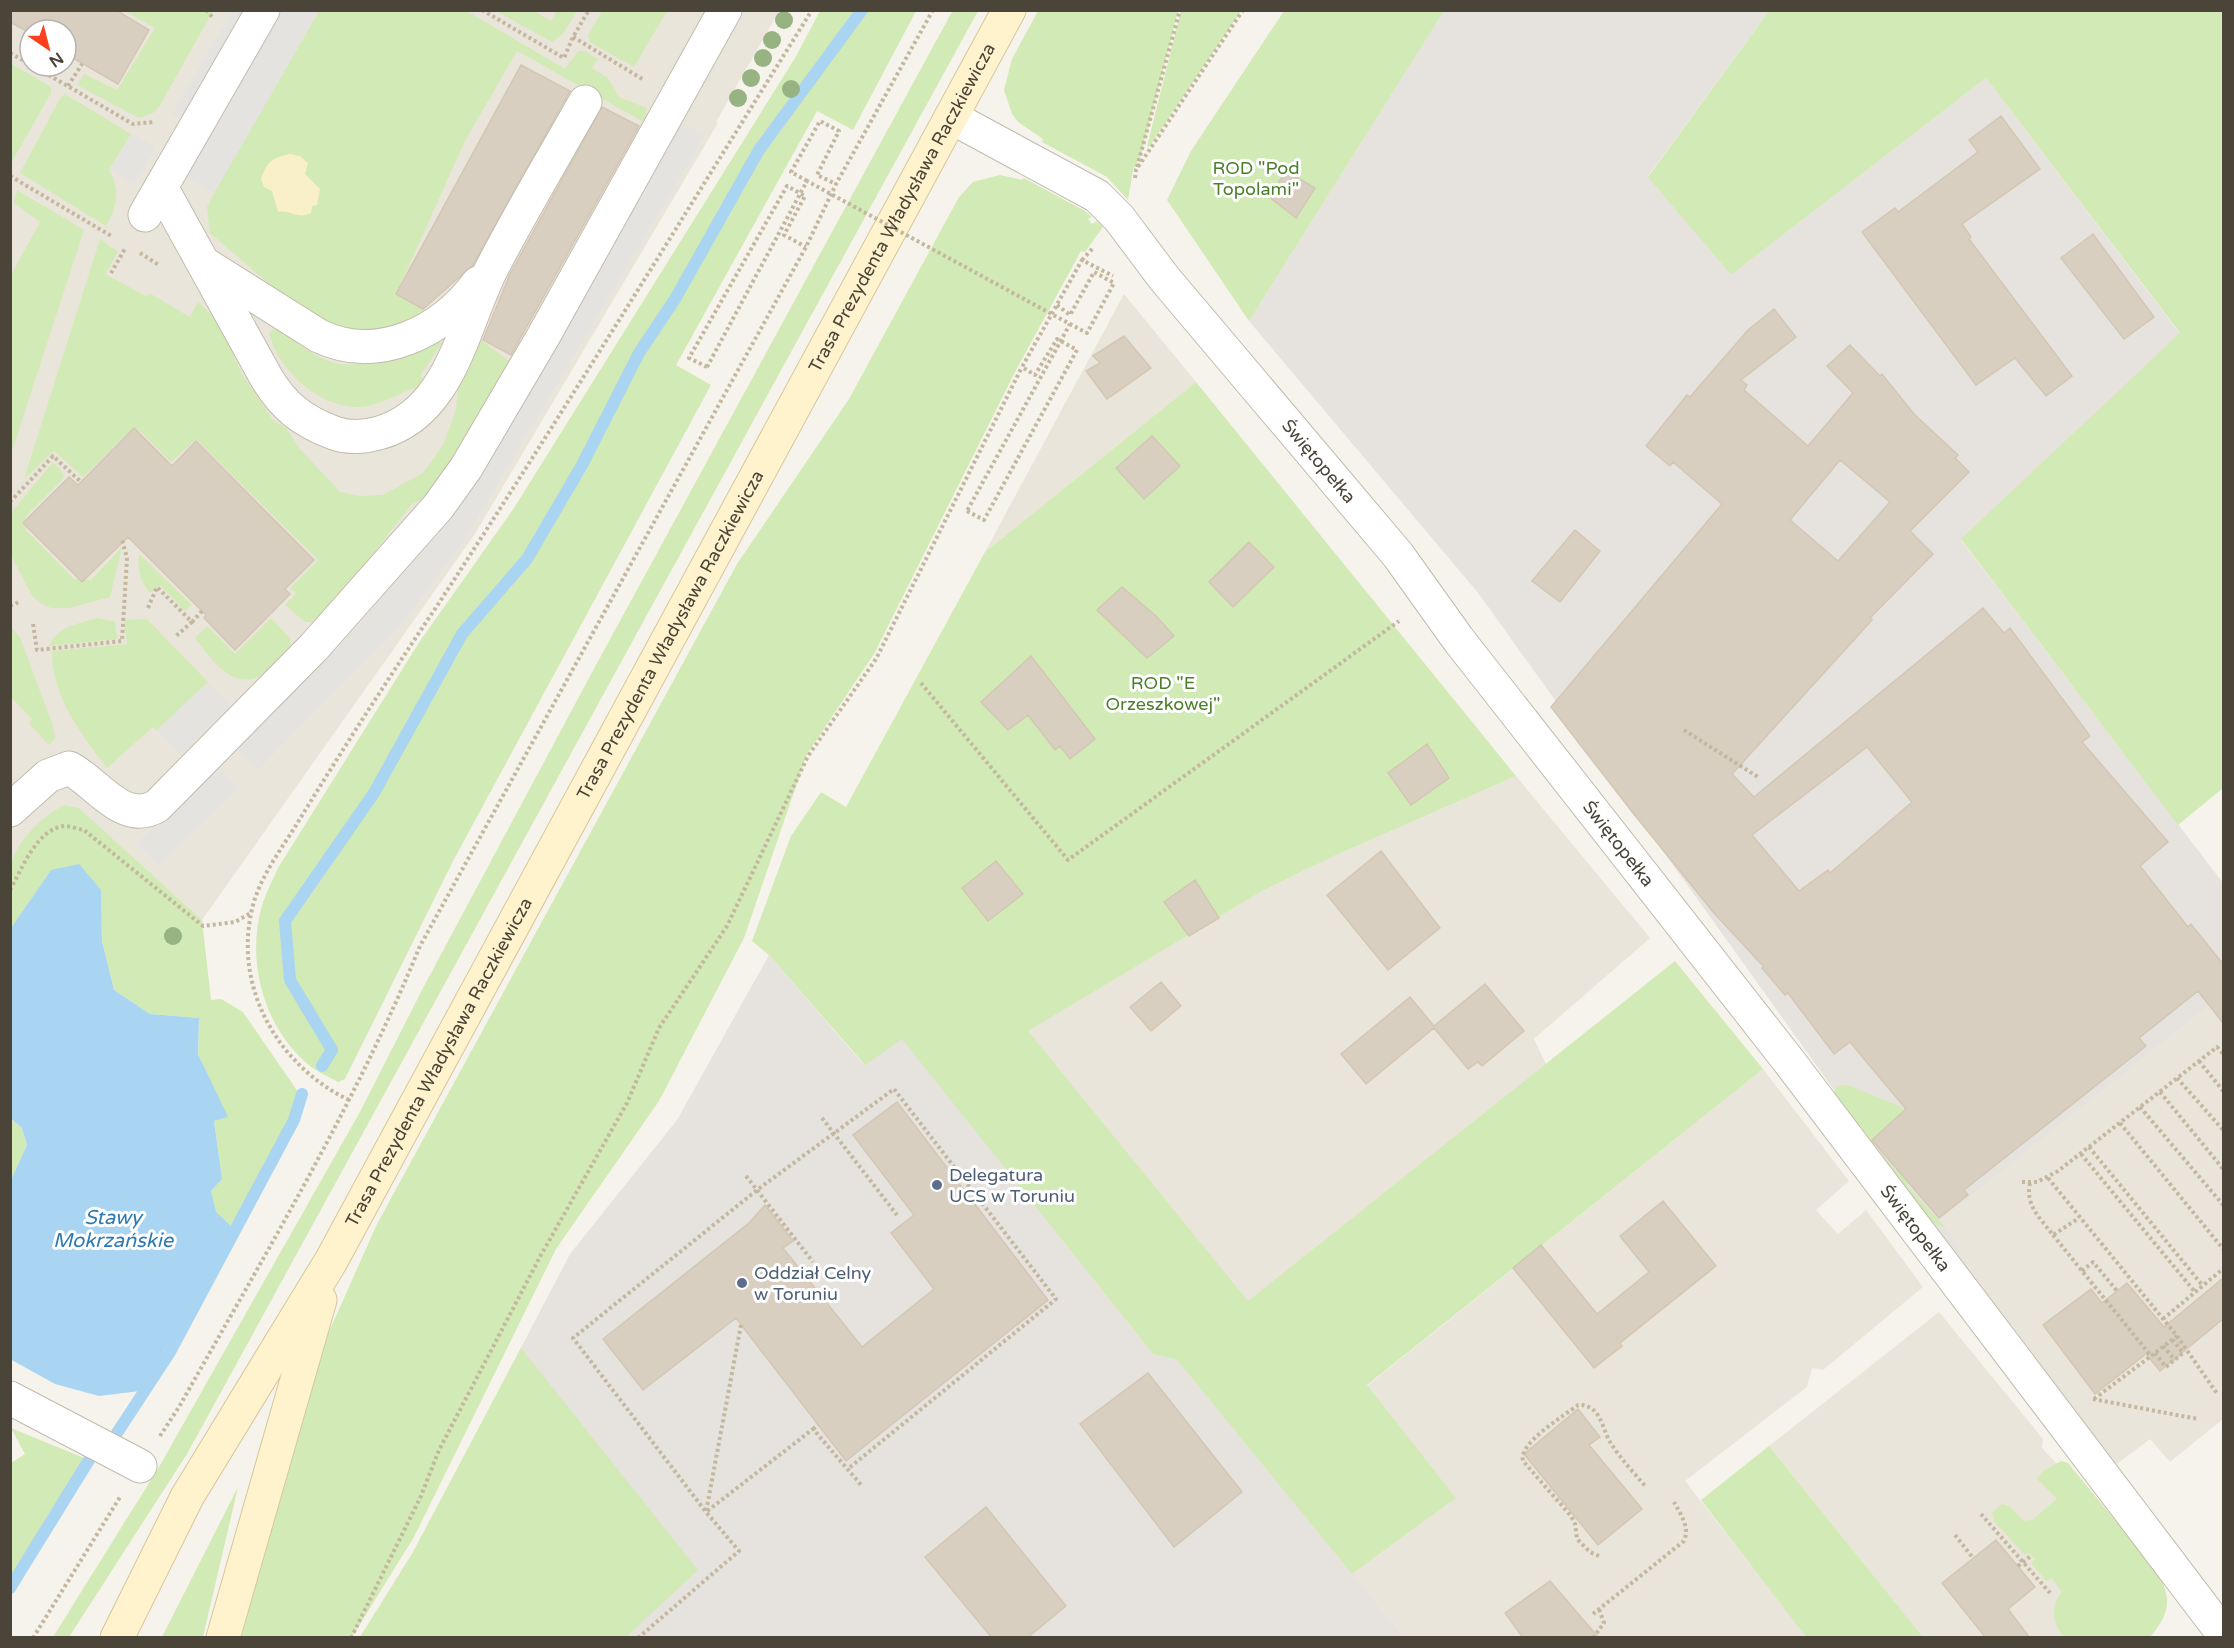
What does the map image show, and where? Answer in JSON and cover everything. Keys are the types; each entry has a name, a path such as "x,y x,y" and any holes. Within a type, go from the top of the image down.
{"main road":[{"name":"Trasa Prezydenta Władysława Raczkiewicza","path":"117,1638 187,1497 331,1260 1009,10"},
{"name":"Trasa Prezydenta Władysława Raczkiewicza","path":"223,1638 331,1260"}],"street":[{"path":"145,215 263,10"},
{"path":"10,810 48,776 69,768 83,776 111,800 135,812 148,811 157,806 314,647 438,507 466,468 725,10"},
{"path":"161,187 279,398 306,422 340,435 357,437 388,431 419,411 450,366 486,278 583,101 478,283 452,313 413,336 374,346 335,344 206,265"},
{"name":"Świętopełka","path":"951,117 1098,196 1119,218 1164,278 1398,555 1458,639 1788,1060 2223,1635"},
{"path":"10,1398 140,1466"}],"path":[{"path":"482,10 564,58 573,36 589,10"},
{"path":"349,1100 324,1088 298,1066 271,1030 252,986 248,956 251,913 263,880 339,755 455,577 812,10"},
{"path":"33,1638 185,1397 326,1148 387,1028 420,945 806,248 836,184 933,10"},
{"path":"351,1638 421,1496 439,1450 541,1255 627,1103 658,1028 727,926 808,756 876,658 1022,367 1082,260 1119,218 1130,201 1136,170 1180,10"},
{"path":"1136,170 1243,10"},
{"path":"573,36 676,100"},
{"path":"68,86 82,64"},
{"path":"54,78 133,124"},
{"path":"836,184 816,175 839,131 820,121 791,172 807,181 1087,333 1114,283 1094,272 1070,315 1057,305"},
{"path":"10,176 127,245 145,215"},
{"path":"806,248 784,235 805,196 787,186 689,358 707,367 807,181"},
{"path":"1082,260 1146,293 1164,278"},
{"path":"1022,367 1035,375 1057,339 1077,350 984,520 967,511 1070,324"},
{"path":"10,502 53,456 81,482"},
{"path":"33,624 37,650 122,641 127,558 123,540"},
{"path":"148,608 157,587 192,622"},
{"path":"10,606 21,601"},
{"path":"176,636 202,611"},
{"path":"921,683 1068,860 1394,626"},
{"path":"1684,730 1758,777"},
{"path":"10,890 36,845 51,830 65,826 84,830 203,926 235,922 251,913"},
{"path":"2022,1182 2030,1183 2048,1178 2217,1047 2223,1055"},
{"path":"2199,1061 2223,1092"},
{"path":"2177,1078 2223,1131"},
{"path":"638,1638 739,1551 706,1512 573,1338 757,1190 894,1089 1056,1299 849,1468"},
{"path":"2160,1092 2223,1170"},
{"path":"2140,1107 2223,1206"},
{"path":"822,1118 897,1215"},
{"path":"2120,1123 2223,1250"},
{"path":"2089,1147 2203,1286"},
{"path":"2081,1154 2195,1292"},
{"path":"746,1176 813,1262"},
{"path":"2048,1178 2163,1319 2218,1395"},
{"path":"2030,1183 2027,1196 2030,1203 2053,1235 2166,1367 2183,1353 2175,1337"},
{"path":"2053,1235 2079,1218"},
{"path":"2082,1271 2093,1262 2117,1291"},
{"path":"2163,1319 2223,1268"},
{"path":"706,1512 741,1325"},
{"path":"2093,1399 2175,1337"},
{"path":"2163,1346 2175,1360"},
{"path":"2056,1415 2080,1397 2198,1419"},
{"path":"1599,1556 1590,1552 1577,1539 1575,1524 1523,1461 1522,1451 1537,1436 1578,1405 1584,1405 1599,1417 1606,1429 1608,1440 1646,1487"},
{"path":"706,1512 818,1425"},
{"path":"813,1429 849,1468 862,1486"},
{"path":"1593,1614 1684,1541 1687,1533 1674,1502"},
{"path":"1981,1514 2050,1593"},
{"path":"1955,1535 1973,1558"},
{"path":"2018,1566 2031,1556"},
{"path":"1593,1638 1602,1629 1604,1623 1599,1609"}],"shaded area":[{"path":"11,11 779,11 716,122 718,123 475,534 202,920 79,808 29,832 11,865"},
{"path":"232,11 244,11 181,120 172,114"},
{"path":"276,11 319,11 214,193 182,175"},
{"path":"1444,11 1769,11 1648,176 1731,275 1986,78 2180,334 1961,540 2223,883 2223,995 1940,1220 1959,1245 1955,1259 1479,594 1249,321"},
{"path":"679,121 705,136 460,547 401,625 258,770 235,747 362,622 437,524"},
{"path":"132,133 156,147 134,185 109,170"},
{"path":"1124,294 1196,382 985,552"},
{"path":"208,682 230,706 180,754 157,730"},
{"path":"217,766 239,788 158,866 137,843"},
{"path":"1516,776 1650,938 1534,1039 1546,1064 1248,1302 1027,1031 1262,891 1334,856"},
{"path":"769,955 864,1065 902,1038 1153,1354 1177,1360 1404,1637 369,1638 570,1254 677,1120"},
{"path":"2223,995 2223,1419 2170,1462 2150,1439 2114,1466 1955,1259 1939,1220"},
{"path":"1763,1069 1849,1181 1816,1210 1838,1234 1866,1210 1923,1287 1823,1370 1812,1368 1807,1387 1685,1481 1807,1637 1404,1637 1352,1574 1456,1498 1367,1386"},
{"path":"1939,1312 2043,1439 2042,1448 2056,1463 2064,1465 2141,1637 1923,1637 1769,1446"}],"green space":[{"path":"953,10 978,11 187,1454 69,1637 53,1637 159,1467 361,1110 423,988 596,665"},
{"path":"125,11 213,11 159,107 153,113 139,118 77,85 84,74 117,90 155,28"},
{"path":"319,11 467,11 565,69 578,51 584,51 598,59 592,68 608,78 619,97 647,108 644,122 517,51 465,141 396,294 433,314 366,340 301,311 210,233 207,207"},
{"path":"496,11 534,11 551,21 557,11 577,11 563,34 552,42"},
{"path":"602,11 667,11 634,67 590,42 588,35"},
{"path":"820,11 916,11 853,130 817,111 676,365 711,385 453,861 345,1079 338,1082 310,1066 294,1050 280,1032 262,991 256,946 258,924 268,889 278,868 420,641 514,508 795,58"},
{"path":"1038,11 1178,11 1141,155 1133,170 1128,200 1107,177 1042,142 1043,139 1018,122 1012,114 1004,90 1012,59"},
{"path":"1181,11 1241,11 1149,147 1147,146"},
{"name":"ROD \"Pod Topolami\"","path":"1284,11 1444,11 1249,321 1167,200 1191,151"},
{"path":"1769,11 2223,11 2223,788 2178,825 1961,539 2180,333 1986,78 1731,275 1648,177"},
{"path":"10,63 18,68 18,78 36,78 51,87 51,93 11,163"},
{"path":"65,94 131,134 109,170 115,184 116,198 113,212 106,226 20,173 61,97"},
{"path":"1000,175 1022,180 1024,178 1085,211 1092,217 1088,219 1092,224 1097,221 1103,227 1085,252 1081,251 1016,370 874,654 807,754 744,938 659,1101 556,1249 414,1537 352,1637 241,1638 306,1397 328,1334 377,1224 737,564 849,399 959,197 973,182"},
{"path":"17,190 84,230 11,454 11,275 40,222 14,203"},
{"path":"100,239 118,252 105,274 146,296 151,294 190,317 198,302 220,323 242,374 273,420 286,428 299,448 340,492 360,496 383,495 423,473 443,445 456,410 459,378 478,338 512,363 447,487 412,504 319,622 305,622 285,605 296,593 290,588 318,560 196,439 171,462 141,432 128,433 83,477 54,451 24,479"},
{"path":"274,329 280,330 323,358 334,363 346,364 359,364 396,357 344,362 327,355 428,335 442,343 420,376 425,380 424,386 375,404 352,407 321,397 293,375 274,348 269,333"},
{"name":"ROD \"E Orzeszkowej\"","path":"1196,382 1516,776 1334,856 1262,891 1028,1031 1248,1301 1675,961 1763,1069 1367,1385 1456,1498 1352,1574 1177,1360 1153,1354 902,1039 865,1065 769,955 752,941 791,836 821,792 846,807 985,552"},
{"path":"53,462 63,473 64,478 26,516 26,530 74,579 91,580 122,547 110,597 69,608 51,608 32,596 12,557 10,514"},
{"path":"139,554 192,605 185,611 160,585 150,593 140,575"},
{"path":"98,618 115,622 117,639 49,646 57,634 63,630"},
{"path":"271,618 290,638 291,647 272,668 263,675 249,680 239,679 222,669 195,638 207,626 235,654"},
{"path":"147,619 208,682 157,730 153,727 107,768 87,741 62,699 53,668 52,651 127,644 124,620"},
{"path":"11,628 20,637 53,726 55,738 49,745 29,724 32,719 11,697"},
{"path":"65,805 79,808 202,920 211,1000 221,999 243,1012 298,1092 294,1120 235,1230 215,1212 211,1191 222,1179 214,1121 227,1117 198,1054 199,1018 150,1014 114,990 102,941 101,890 51,870 11,928 9,882 11,867 18,848 40,822"},
{"path":"1848,1085 1906,1109 1942,1133 1904,1111 1871,1140 1896,1171 1902,1169 1911,1181 1907,1186 1946,1228 1928,1221 1833,1093 1838,1086"},
{"path":"10,1119 22,1128 27,1145 11,1180"},
{"path":"521,1348 698,1570 626,1637 360,1637 413,1552"},
{"path":"11,1428 89,1460 11,1588 11,1463 25,1454"},
{"path":"1769,1446 1923,1637 1807,1637 1796,1624 1701,1500"},
{"path":"2061,1461 2068,1463 2158,1573 2165,1591 2167,1606 2162,1621 2150,1637 2064,1637 2057,1626 2054,1615 2056,1603 2062,1592 2052,1578 2046,1581 2031,1563 2035,1559 2029,1553 2025,1555 1994,1521 1992,1512 2002,1504 2009,1506 2024,1521 2032,1520 2057,1499 2037,1479 2043,1471"},
{"path":"238,1487 203,1637 162,1637 164,1633"}],"sand":[{"path":"290,154 300,156 308,163 305,174 320,189 317,205 312,206 311,213 306,215 278,212 272,191 264,187 261,179 265,168 271,162 278,157"}],"water":[{"name":"Stawy Mokrzańskie","path":"79,864 101,890 102,941 114,990 150,1014 199,1018 198,1054 228,1117 214,1121 222,1179 211,1191 216,1212 235,1230 140,1391 99,1396 55,1384 10,1359 11,1180 27,1145 22,1128 11,1119 11,928 51,870"}],"building":[{"path":"10,10 116,10 149,30 118,84 78,61 78,18 18,18 18,26 10,22"},
{"path":"521,65 570,91 473,265 423,309 396,294"},
{"path":"602,107 639,126 511,355 483,340 510,274"},
{"path":"2001,116 2040,169 1962,224 1971,237 1969,239 2072,376 2046,396 2015,358 1976,385 1862,232 1895,208 1898,212 1978,152 1969,140"},
{"path":"1286,171 1315,188 1296,218 1269,197"},
{"path":"2093,234 2154,317 2124,339 2061,258"},
{"path":"1774,309 1796,337 1741,380 1747,385 1744,390 1808,446 1853,393 1827,366 1850,345 1880,376 1882,374 1914,414 1958,455 1955,458 1969,472 1910,531 1933,554 1870,618 1872,620 1732,774 1754,797 1983,608 2004,633 2010,628 2090,736 2082,742 2168,842 2140,866 2188,927 2191,924 2223,964 2223,1023 2198,991 2139,1038 2146,1046 1964,1190 1968,1195 1939,1218 1872,1140 1906,1109 1850,1042 1834,1054 1788,993 1785,995 1762,968 1764,967 1714,913 1551,707 1722,504 1673,462 1670,466 1646,446 1687,395 1690,397 1748,330","holes":["1840,460 1890,502 1838,561 1790,520","1867,747 1912,802 1830,873 1828,870 1799,891 1752,835"]},
{"path":"1124,336 1151,368 1107,399 1086,371 1100,363 1093,356"},
{"path":"134,428 172,466 196,441 314,560 285,589 290,594 235,650 204,618 206,615 128,537 82,582 23,523 69,477 78,485"},
{"path":"1152,436 1180,466 1144,499 1116,468"},
{"path":"1575,530 1600,551 1560,602 1532,581"},
{"path":"1249,542 1274,567 1233,607 1209,582"},
{"path":"1122,587 1156,616 1174,636 1147,658 1097,610"},
{"path":"1031,656 1095,739 1070,759 1060,746 1055,750 1028,715 1008,730 981,702"},
{"path":"1427,744 1449,778 1411,805 1388,773"},
{"path":"1381,851 1440,928 1388,970 1327,895"},
{"path":"996,861 1023,894 988,921 962,888"},
{"path":"1195,880 1219,918 1189,936 1164,902"},
{"path":"1161,982 1181,1006 1151,1031 1130,1007"},
{"path":"1485,984 1524,1031 1482,1066 1478,1062 1468,1069 1434,1028 1366,1084 1341,1054 1410,997 1434,1026"},
{"path":"897,1102 1048,1300 846,1461 736,1318 643,1390 603,1339 749,1223 765,1205 793,1241 783,1248 862,1347 934,1289 891,1233 914,1215 853,1135"},
{"path":"1663,1201 1716,1266 1620,1343 1622,1346 1594,1368 1513,1268 1541,1245 1597,1314 1649,1272 1620,1236"},
{"path":"2223,1278 2223,1319 2160,1371 2146,1354 2095,1394 2043,1325 2091,1289 2102,1303 2127,1283 2164,1327"},
{"path":"1148,1373 1242,1492 1174,1547 1080,1424"},
{"path":"1578,1409 1600,1437 1589,1445 1642,1509 1598,1545 1524,1454"},
{"path":"986,1507 1066,1606 1027,1638 992,1638 925,1557"},
{"path":"1996,1540 2035,1587 2008,1609 2030,1638 1986,1638 1942,1583"},
{"path":"1550,1581 1599,1638 1523,1638 1505,1613"}],"waterway":[{"path":"322,1066 332,1050 290,980 285,921 374,793 462,634 527,559 582,465 639,353 675,299 759,150 862,10"},
{"path":"117,1433 170,1352 294,1120 302,1094"},
{"path":"10,1588 89,1460"}],"place":[{"name":"Delegatura UCS w Toruniu","path":"937,1185"},
{"name":"Oddział Celny w Toruniu","path":"742,1283"}]}
